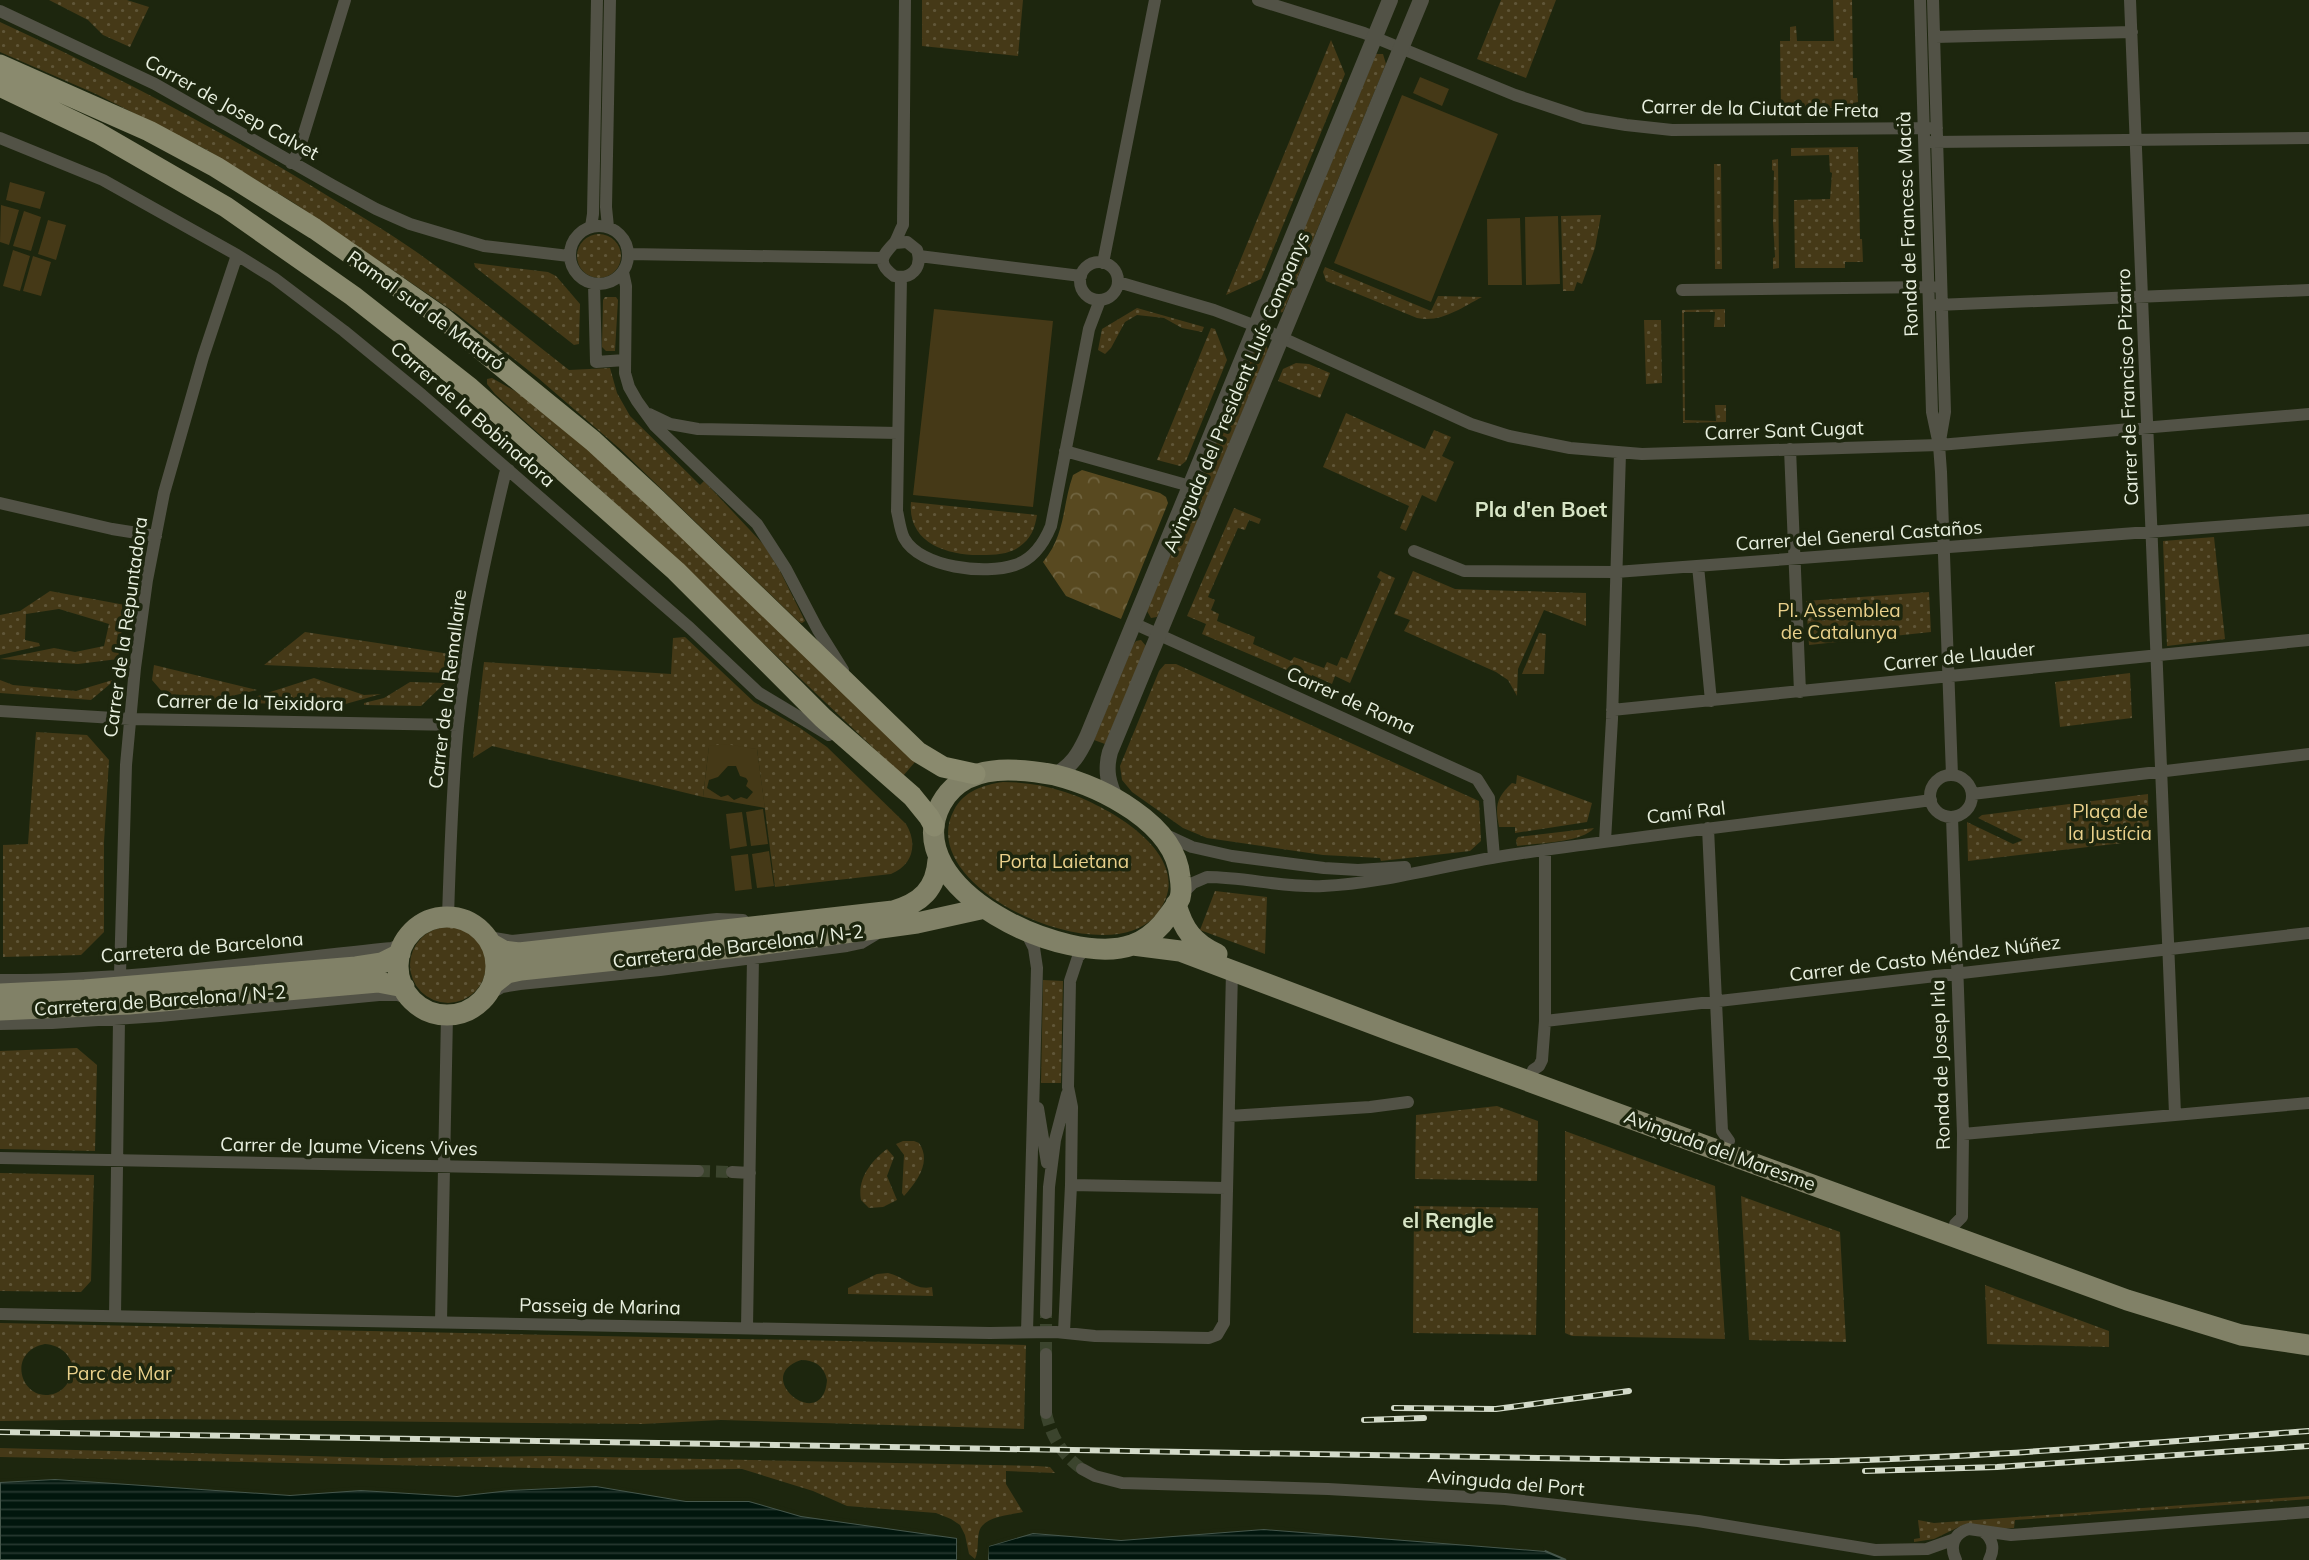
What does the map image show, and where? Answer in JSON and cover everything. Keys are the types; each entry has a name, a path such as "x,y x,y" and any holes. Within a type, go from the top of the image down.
{"highway":[{"name":"Ramal sud de Mataró","path":"0,65 149,131 216,167 315,229 440,316 593,441 925,757 954,771 975,774"},
{"name":"Ramal sud de Mataró","path":"0,86 98,133 215,201 353,296 470,388 677,571 823,718 918,803 934,826"}],"main road":[{"path":"1008,770 1055,775 1077,782 1132,809 1157,830 1171,847 1177,860 1181,885 1178,900 1155,931 1133,945 1118,948 1088,947 1023,929 985,908 953,882 938,860 934,826 939,810 958,783 975,774 1008,770"},
{"name":"Carretera de Barcelona / N-2","path":"487,939 504,951 519,953 893,911 918,902 937,874 938,860"},
{"name":"Avinguda del Maresme","path":"1178,900 1183,926 1191,938 1210,951 2203,1314 2269,1330 2309,1335"},
{"name":"Carretera de Barcelona / N-2","path":"489,990 507,974 521,970 758,945 888,928 985,908"},
{"path":"448,917 464,920 487,939 496,963 489,990 468,1010 447,1015 425,1009 408,994 399,965 403,948 412,933 428,921 448,917"},
{"name":"Avinguda del Maresme","path":"1133,945 1180,951 2127,1300 2241,1335 2309,1346"},
{"name":"Carretera de Barcelona / N-2","path":"0,994 85,990 361,967 382,963 403,948"},
{"name":"Carretera de Barcelona / N-2","path":"0,1010 129,1004 378,982 394,984 408,994"}],"street":[{"path":"291,163 298,153 345,0"},
{"path":"591,227 597,0"},
{"path":"608,227 606,207 610,0"},
{"path":"894,243 907,242 913,245 919,256 916,271 910,276 901,277 888,271 883,258 903,225 904,214 905,0"},
{"path":"1103,263 1156,0"},
{"name":"Carrer de la Ciutat de Freta","path":"1258,0 1375,37 1546,106 1584,118 1672,130 1923,128 1938,135"},
{"name":"Avinguda del President Lluís Companys","path":"1055,775 1066,769 1079,754 1390,0"},
{"name":"Avinguda del President Lluís Companys","path":"1117,801 1108,779 1107,762 1421,0"},
{"name":"Ronda de Francesc Macià","path":"1920,0 1923,142 1935,287"},
{"name":"Ronda de Francesc Macià","path":"1933,0 1938,135 1932,412 1939,445 1952,775"},
{"name":"Carrer de Francisco Pizarro","path":"2130,0 2175,1114"},
{"name":"Carrer de Josep Calvet","path":"0,11 155,84 376,209 446,235 518,252 569,256"},
{"path":"1935,37 2132,32"},
{"path":"1923,142 1938,135 2136,139 2309,138"},
{"name":"Carrer de la Bobinadora","path":"0,138 103,180 274,278 344,331 509,470 690,628 759,693 816,726 863,762 885,773"},
{"path":"623,272 610,282 586,282 574,271 569,256 578,234 591,227 608,227 621,236 628,254 623,272 626,286 625,360 629,387 663,435 701,468 757,524 770,541 818,630 870,707"},
{"path":"628,254 883,258"},
{"name":"Carrer de la Repuntadora","path":"120,974 123,832 130,719 147,580 164,493 203,357 237,255"},
{"path":"919,256 1081,276"},
{"path":"1103,263 1114,270 1118,282 1112,295 1100,300 1084,293 1081,276 1089,265 1103,263"},
{"path":"901,277 897,511 904,538 922,555 964,568 982,570 1017,565 1039,549 1051,526 1089,329 1100,300"},
{"name":"Carrer Sant Cugat","path":"1118,282 1214,310 1256,326 1471,424 1544,444 1620,453 1939,445 2309,414"},
{"path":"594,284 596,362 625,360"},
{"path":"1682,290 1935,287"},
{"path":"1935,305 2309,290"},
{"path":"645,411 670,424 698,429 898,433"},
{"path":"698,429 688,432 682,441 701,468"},
{"path":"1790,449 1800,692"},
{"path":"1065,451 1190,486"},
{"path":"1605,841 1620,453"},
{"name":"Carrer de la Remallaire","path":"448,917 458,725 480,581 505,474 509,470"},
{"path":"0,503 112,529 156,536"},
{"name":"Carrer del General Castaños","path":"1414,551 1464,571 1616,572 2309,520"},
{"path":"1698,566 1711,701"},
{"name":"Carrer de Roma","path":"1133,623 1477,779 1489,797 1494,858"},
{"name":"Carrer de Llauder","path":"1612,710 2309,640"},
{"name":"Carrer de la Teixidora","path":"0,711 130,719 458,725"},
{"path":"1972,794 2309,754"},
{"path":"1952,775 1967,782 1972,794 1967,810 1952,817 1938,813 1931,800 1931,790 1935,782 1943,776 1952,775"},
{"name":"Camí Ral","path":"1178,900 1193,883 1207,877 1324,886 1605,841 1931,800"},
{"name":"Ronda de Josep Irla","path":"1952,817 1963,1134 1962,1217 1955,1224"},
{"path":"1708,828 1722,1131 1729,1142"},
{"name":"Camí Ral","path":"1157,830 1183,844 1209,852 1324,868 1358,870 1447,865"},
{"path":"1533,1070 1542,1060 1545,1021 1545,850"},
{"path":"489,990 520,984 660,970 847,946 861,943 888,928"},
{"path":"1023,929 1031,939 1036,956 1027,1332"},
{"name":"Carrer de Casto Méndez Núñez","path":"1545,1021 2309,933"},
{"path":"1064,1332 1071,1185 1072,1107 1068,1087 1070,981 1078,957 1088,947"},
{"name":"Carretera de Barcelona","path":"0,980 120,974 403,948"},
{"path":"747,1328 753,957"},
{"path":"1071,1185 1226,1188 1232,971"},
{"path":"0,1024 119,1019 408,994"},
{"path":"441,1322 447,1015"},
{"path":"114,1316 119,1019"},
{"path":"1034,1086 1044,1138 1049,1187"},
{"path":"1046,1313 1049,1187 1055,1140 1068,1087"},
{"path":"1229,1116 1370,1107 1408,1101"},
{"path":"1963,1134 2309,1103"},
{"name":"Carrer de Jaume Vicens Vives","path":"0,1158 698,1171"},
{"path":"732,1172 750,1173"},
{"name":"Passeig de Marina","path":"0,1314 1064,1332 1095,1336 1200,1338 1217,1335 1224,1324 1226,1188"},
{"path":"1046,1354 1046,1413"},
{"name":"Avinguda del Port","path":"1082,1469 1095,1476 1122,1483 1475,1496 1698,1521 1852,1547 1886,1550 1927,1549 1955,1539 1969,1529 1981,1531"},
{"path":"1981,1531 2011,1535 2309,1512"},
{"path":"1981,1531 1990,1538 1991,1554"},
{"path":"1991,1554 2011,1535"},
{"path":"1955,1539 1952,1549 1955,1560"},
{"name":"Avinguda del Port","path":"1927,1549 1955,1560"}],"green space":[{"path":"49,0 127,0 149,7 130,47 103,35 88,20"},
{"path":"922,0 1023,0 1018,56 922,46"},
{"path":"1501,0 1556,0 1526,78 1477,59"},
{"path":"1833,0 1852,0 1853,78 1857,78 1858,102 1853,103 1853,108 1781,108 1780,41 1790,41 1790,27 1796,26 1797,41 1834,41"},
{"path":"0,22 199,121 354,212 437,267 569,370 610,368 617,393 630,416 700,485 704,481 764,545 805,621 799,622 619,448 538,378 457,314 294,203 207,150 96,94 0,52"},
{"path":"1331,40 1345,74 1261,279 1226,295"},
{"path":"1376,54 1383,54 1386,64 1283,312 1275,314 1271,309"},
{"path":"1420,77 1449,89 1442,106 1413,93"},
{"path":"1402,95 1498,134 1431,302 1334,263"},
{"path":"1858,147 1863,262 1845,262 1845,268 1795,268 1794,200 1830,199 1832,173 1829,155 1791,156 1791,148"},
{"path":"1778,159 1779,268 1773,269 1775,257 1772,160"},
{"path":"1714,164 1721,164 1722,269 1715,269"},
{"path":"10,182 45,192 40,209 6,200"},
{"path":"1,205 19,210 9,245 0,242"},
{"path":"24,211 41,217 31,251 13,246"},
{"path":"1601,215 1595,248 1582,284 1577,282 1574,291 1563,291 1561,216"},
{"path":"1558,216 1560,284 1526,285 1525,217"},
{"path":"1520,218 1522,285 1488,285 1487,219"},
{"path":"48,220 66,225 56,260 38,254"},
{"path":"599,234 614,241 621,256 614,271 599,278 584,271 577,256 584,241"},
{"path":"13,250 30,256 20,291 3,286"},
{"path":"33,256 51,262 41,296 23,291"},
{"path":"474,263 548,272 556,276 580,304 579,344 574,345 475,267"},
{"path":"1325,267 1431,311 1438,296 1482,297 1443,316 1417,318 1326,281 1323,272"},
{"path":"605,297 616,297 618,300 615,351 606,351 602,347"},
{"path":"1137,308 1204,327 1202,332 1182,328 1164,318 1137,315 1125,322 1105,354 1098,350 1102,329"},
{"path":"934,309 1053,321 1033,507 913,495"},
{"path":"1725,309 1725,327 1714,327 1715,312 1684,312 1685,420 1716,421 1715,405 1726,405 1726,422 1683,423 1682,310"},
{"path":"1644,320 1661,320 1662,383 1646,384"},
{"path":"1211,328 1215,329 1227,360 1186,461 1180,466 1157,460"},
{"path":"1259,342 1266,344 1268,350 1165,599 1157,617 1151,618 1147,611 1150,603"},
{"path":"1296,363 1309,364 1330,373 1320,398 1278,381 1283,369"},
{"path":"492,378 540,405 569,428 915,762 903,776 615,503 495,394 487,384 487,379"},
{"path":"1346,413 1425,449 1434,430 1451,437 1442,456 1454,462 1436,502 1422,495 1406,531 1400,528 1409,506 1323,467"},
{"path":"1082,470 1160,493 1166,497 1168,503 1121,619 1066,596 1043,562 1060,530 1073,475"},
{"path":"911,502 1037,515 1029,537 1015,549 1006,553 969,555 944,549 923,537 916,528"},
{"path":"1234,508 1261,519 1259,524 1249,520 1245,530 1238,528 1208,597 1215,600 1211,610 1219,614 1217,621 1255,637 1253,644 1291,661 1294,657 1324,668 1327,662 1337,666 1341,657 1347,659 1381,580 1377,577 1380,571 1395,578 1350,683 1335,676 1332,684 1312,675 1310,680 1202,634 1206,624 1187,616"},
{"path":"2214,537 2225,639 2167,646 2163,541"},
{"path":"1413,571 1455,589 1586,593 1586,626 1544,610 1518,669 1517,696 1508,680 1496,672 1404,631 1410,620 1394,614"},
{"path":"50,591 125,605 118,659 78,664 0,659 54,648 75,652 104,646 109,624 59,609 26,614 25,640 39,643 40,646 0,655 0,615 20,611"},
{"name":"Pl. Assemblea de Catalunya","path":"1929,592 1931,632 1809,645 1806,601"},
{"path":"305,632 450,654 446,673 264,665"},
{"path":"1539,633 1546,634 1544,674 1522,674"},
{"path":"685,637 754,702 827,747 906,824 912,846 909,859 904,865 891,874 775,887 757,749 709,747 703,797 492,746 473,758 484,662 671,674 673,638"},
{"path":"1141,640 1146,646 1105,744 1094,740 1133,645"},
{"path":"1165,664 1176,664 1479,801 1481,841 1470,851 1381,861 1380,858 1323,855 1207,838 1183,828 1132,792 1122,780 1120,766 1159,671"},
{"path":"154,665 257,690 206,702 171,702 152,680"},
{"path":"2130,673 2132,718 2060,727 2055,682"},
{"path":"314,678 364,695 381,694 342,705 236,703"},
{"path":"116,679 91,700 0,693 0,680 13,685 76,691"},
{"path":"410,682 445,683 421,706 364,705 384,698"},
{"path":"36,732 87,735 109,760 104,842 104,932 81,955 3,957 3,845 28,844"},
{"path":"725,744 757,749 765,808 703,797 709,746","holes":["728,766 736,766 740,776 748,781 746,786 753,792 747,799 741,797 734,800 728,795 721,797 707,788 709,780 718,777"]},
{"path":"1517,775 1592,803 1587,822 1515,833 1515,827 1499,827 1498,803 1507,788 1512,783 1516,784"},
{"name":"Porta Laietana","path":"1003,782 1042,786 1084,799 1126,822 1145,838 1160,855 1168,875 1167,895 1155,916 1130,931 1097,935 1058,929 1020,914 986,893 961,868 949,839 954,810 958,803 981,787"},
{"name":"Plaça de la Justícia","path":"2148,794 2149,840 1968,861 1967,822 2013,844 2023,840 1978,818 1982,815"},
{"path":"763,809 768,844 751,846 746,812"},
{"path":"742,812 747,846 730,849 726,814"},
{"path":"1594,828 1579,837 1517,846 1518,837"},
{"path":"769,851 774,886 757,888 752,854"},
{"path":"748,854 752,889 735,891 731,856"},
{"path":"1215,891 1267,897 1265,954 1200,930"},
{"path":"448,927 462,930 475,938 483,951 486,965 483,979 475,992 462,1000 448,1003 434,1000 421,992 413,979 410,965 413,951 421,938 434,930"},
{"path":"1043,980 1063,981 1061,1083 1041,1083"},
{"path":"77,1048 97,1065 95,1151 0,1149 0,1051"},
{"path":"1497,1106 1538,1121 1537,1181 1415,1179 1416,1115"},
{"path":"1565,1131 1715,1186 1725,1339 1572,1336 1565,1333"},
{"path":"903,1141 919,1143 924,1157 918,1178 904,1196 904,1155 896,1144"},
{"path":"887,1149 894,1157 887,1176 897,1200 883,1207 869,1208 861,1200 863,1178 871,1165"},
{"path":"0,1173 94,1175 91,1281 81,1292 0,1291"},
{"path":"1741,1196 1840,1232 1846,1342 1749,1340"},
{"path":"1414,1206 1538,1208 1536,1335 1413,1333"},
{"path":"888,1273 920,1287 932,1287 933,1296 848,1294 848,1288 877,1274"},
{"path":"1985,1285 2109,1331 2109,1347 1987,1344"},
{"name":"Parc de Mar","path":"0,1323 1026,1345 1024,1429 721,1420 642,1424 151,1419 0,1421","holes":["45,1344 57,1347 67,1354 72,1370 70,1380 63,1388 56,1393 44,1395 34,1392 27,1385 21,1366 32,1349","801,1360 818,1365 826,1375 823,1396 814,1402 804,1402 793,1397 786,1388 783,1378 787,1368"]},
{"path":"0,1448 385,1458 553,1456 1037,1466 1050,1467 1055,1473 1006,1471 1006,1484 1023,1512 991,1519 986,1523 979,1532 975,1559 969,1554 960,1525 936,1513 847,1506 813,1491 742,1469 633,1470 0,1457"},
{"path":"2309,1496 2309,1499 2015,1520 2014,1528 1997,1529 1965,1524 1934,1539 1914,1542 1914,1539 1920,1538 1918,1520 1934,1523"}],"shaded area":[{"path":"55,1479 290,1495 361,1490 457,1496 510,1490 596,1486 686,1501 749,1501 801,1516 957,1538 957,1560 0,1560 0,1482"},
{"path":"1264,1529 1545,1551 1566,1560 988,1560 988,1546 1033,1533 1121,1540"}],"pier":[{"path":"55,1475 290,1492 362,1486 457,1493 510,1487 597,1483 686,1498 749,1497 802,1512 958,1535 961,1560 957,1560 957,1538 801,1516 749,1501 686,1501 596,1486 510,1490 457,1496 361,1490 290,1495 55,1479 0,1482 0,1479"},
{"path":"1264,1525 1343,1533 1417,1536 1478,1544 1543,1547 1545,1551 1264,1529 1121,1540 1033,1533 989,1546 988,1560 984,1560 987,1543 1033,1529 1121,1536"}],"tunnel":[{"path":"698,1171 732,1172"},
{"path":"1046,1313 1046,1354"},
{"path":"1046,1413 1058,1444 1082,1469"}],"railway":[{"path":"1394,1408 1496,1409 1629,1391"},
{"path":"1364,1420 1424,1418"},
{"path":"0,1432 1783,1462 1981,1455 2309,1431"},
{"path":"1865,1471 1997,1467 2309,1446"}],"district":[{"name":"Pla d'en Boet","path":"1541,509"},
{"name":"el Rengle","path":"1448,1220"}]}
